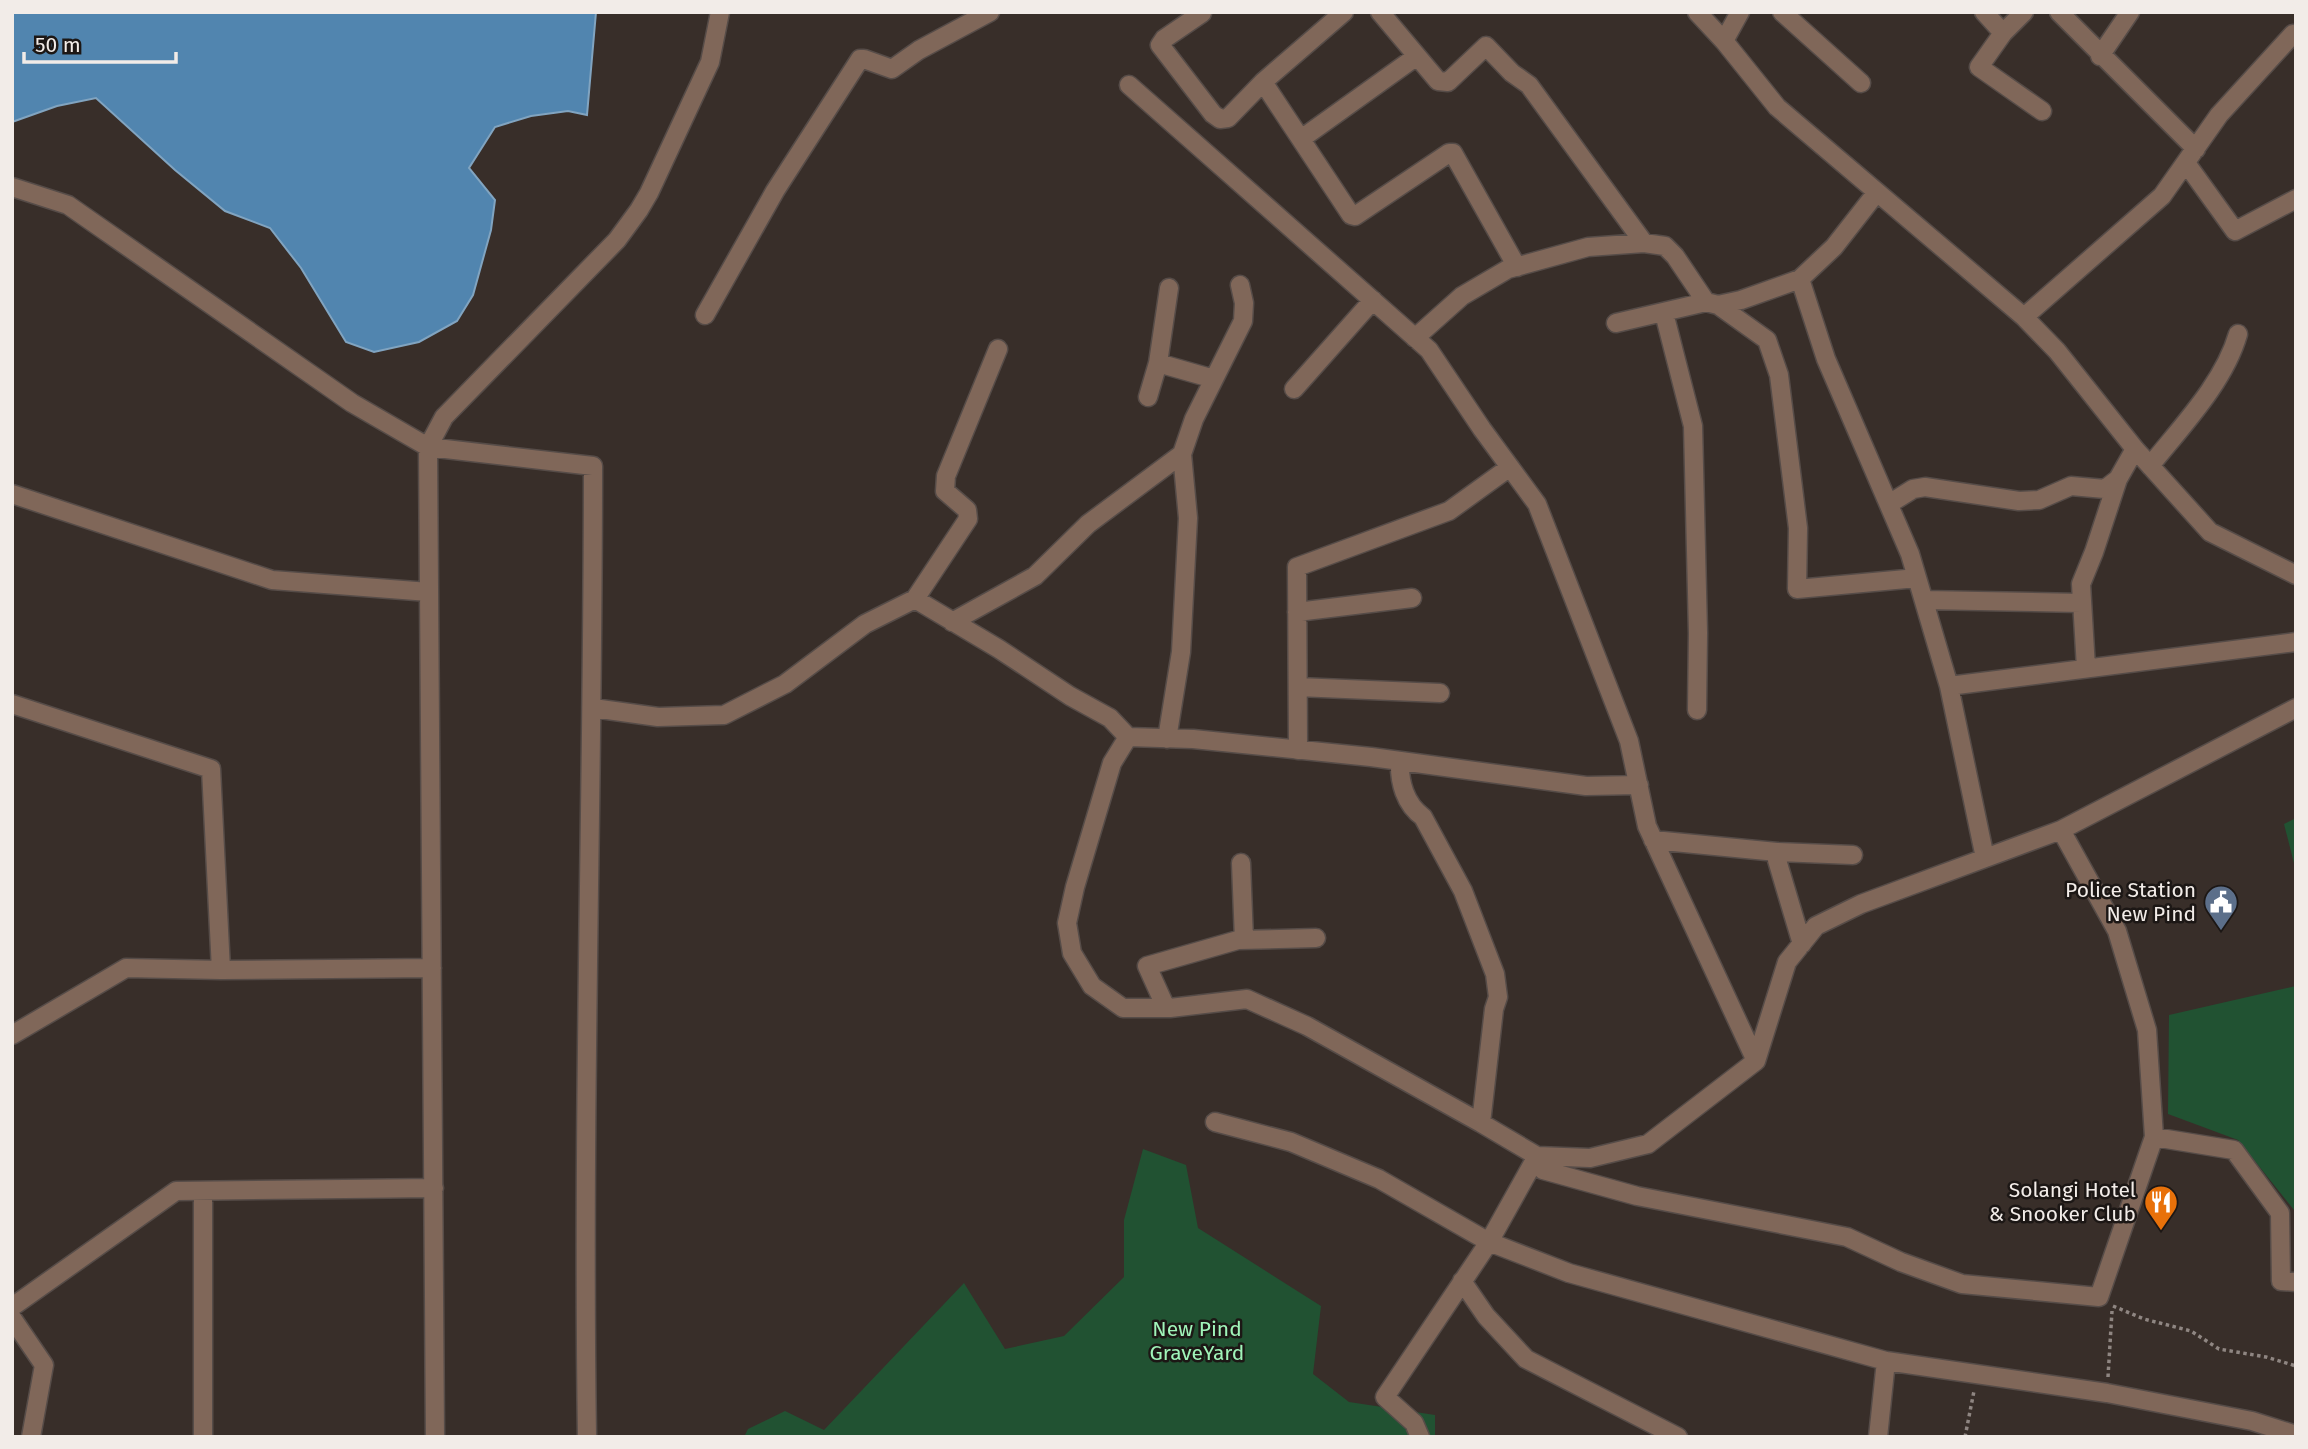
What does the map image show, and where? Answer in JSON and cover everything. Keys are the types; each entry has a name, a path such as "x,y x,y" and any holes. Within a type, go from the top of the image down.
{"street":[{"path":"435,1437 428,447 444,417 617,240 639,210 710,62 720,12"},
{"path":"705,315 775,191 860,60 892,69 919,50 990,12"},
{"path":"1202,13 1164,39 1160,46 1213,114 1220,119 1228,118 1263,82 1345,12"},
{"path":"1380,12 1438,81 1448,82 1486,46 1512,73 1529,85 1644,243"},
{"path":"1697,12 1777,107 2024,317 2057,351 2135,449 2210,532 2296,575"},
{"path":"1724,41 1740,12"},
{"path":"1782,12 1861,83"},
{"path":"1984,12 2003,33"},
{"path":"2024,12 2003,33 1979,67 2042,111"},
{"path":"2059,12 2191,156 2235,231 2296,199"},
{"path":"2100,56 2130,12"},
{"path":"2024,317 2162,197 2219,115 2293,34"},
{"path":"1301,139 1417,55"},
{"path":"1263,82 1351,215 1356,216 1449,153 1453,153 1517,267"},
{"path":"1129,85 1429,350 1537,504 1629,741 1647,826 1756,1060"},
{"path":"12,187 68,205 352,403 428,447 593,466 593,708 585,1296 587,1437"},
{"path":"1616,323 1712,303 1741,300 1800,279 1834,247 1877,192"},
{"path":"1415,338 1462,296 1508,270 1588,247 1644,243 1665,246 1712,303 1767,340 1779,375 1798,528 1797,589 1917,578"},
{"path":"1800,279 1826,359 1910,554 1949,686 1985,858"},
{"path":"1167,739 1181,652 1188,518 1182,454 1194,419 1243,321 1244,303 1240,285"},
{"path":"1148,397 1157,363 1169,288"},
{"path":"1294,389 1373,300"},
{"path":"1664,313 1693,426 1698,620 1697,710"},
{"path":"2150,466 2217,379 2234,348 2238,334"},
{"path":"593,708 658,717 724,715 785,684 865,624 915,599 968,519 967,510 945,491 946,476 998,349"},
{"path":"1157,363 1214,379"},
{"path":"2086,668 2081,584 2118,479 2135,449"},
{"path":"952,622 1035,576 1088,524 1182,454"},
{"path":"1298,750 1297,567 1449,511 1510,467"},
{"path":"1889,504 1913,489 1925,488 2019,501 2039,500 2071,486 2105,489 2118,479"},
{"path":"12,494 272,580 429,592"},
{"path":"1297,612 1412,598"},
{"path":"915,599 1110,718 1128,737 1193,739 1298,750 1586,786 1639,785"},
{"path":"1924,600 2081,603"},
{"path":"1949,686 2296,642"},
{"path":"1298,687 1440,693"},
{"path":"12,704 211,769 221,970"},
{"path":"1128,737 1112,763 1066,923 1072,953 1092,986 1123,1008 1166,1008 1247,999 1307,1026 1537,1156 1590,1158 1648,1144 1756,1060 1787,962 1816,926 1861,904 2061,830 2296,708"},
{"path":"1400,761 1401,786 1413,810 1423,817 1463,891 1495,974 1498,997 1494,1009 1481,1123"},
{"path":"1537,1156 1543,1170 1637,1196 1847,1237 1901,1262 1962,1284 2106,1302 2154,1137 2147,1030 2117,931 2061,830"},
{"path":"1653,840 1777,852 1853,855"},
{"path":"1777,852 1802,944"},
{"path":"1241,863 1244,940"},
{"path":"1166,1008 1147,966 1238,940 1316,938"},
{"path":"12,1035 126,968 432,968"},
{"path":"1214,1122 1291,1142 1379,1179 1489,1242 1569,1273 1886,1361 2107,1393 2252,1421 2296,1436"},
{"path":"2154,1137 2234,1150 2280,1213 2281,1281 2296,1282"},
{"path":"1420,1437 1414,1423 1385,1397 1489,1242 1537,1156"},
{"path":"12,1307 176,1191 433,1188"},
{"path":"203,1191 203,1437"},
{"path":"1462,1281 1486,1316 1527,1359 1678,1437"},
{"path":"12,1318 44,1364 31,1437"},
{"path":"1878,1437 1886,1361"}],"path":[{"path":"2107,1393 2106,1302 2144,1319 2191,1331 2219,1349 2266,1357 2296,1366"},
{"path":"1965,1437 1977,1374"}],"green space":[{"path":"2296,818 2296,871 2284,824"},
{"path":"2296,986 2296,1225 2294,1210 2238,1140 2168,1114 2169,1015"},
{"name":"New Pind GraveYard","path":"1143,1149 1186,1165 1198,1228 1321,1306 1313,1374 1349,1402 1435,1415 1435,1437 744,1437 748,1429 785,1411 824,1430 964,1283 1005,1349 1064,1336 1124,1277 1124,1220"}],"water":[{"path":"12,12 596,12 587,115 568,111 531,116 495,127 469,168 495,200 491,230 473,295 457,321 419,342 374,352 346,342 301,268 270,228 225,211 175,170 96,98 57,106 12,122"}],"place":[{"name":"Police Station New Pind","path":"2221,932"},
{"name":"Solangi Hotel & Snooker Club","path":"2161,1232"}]}
